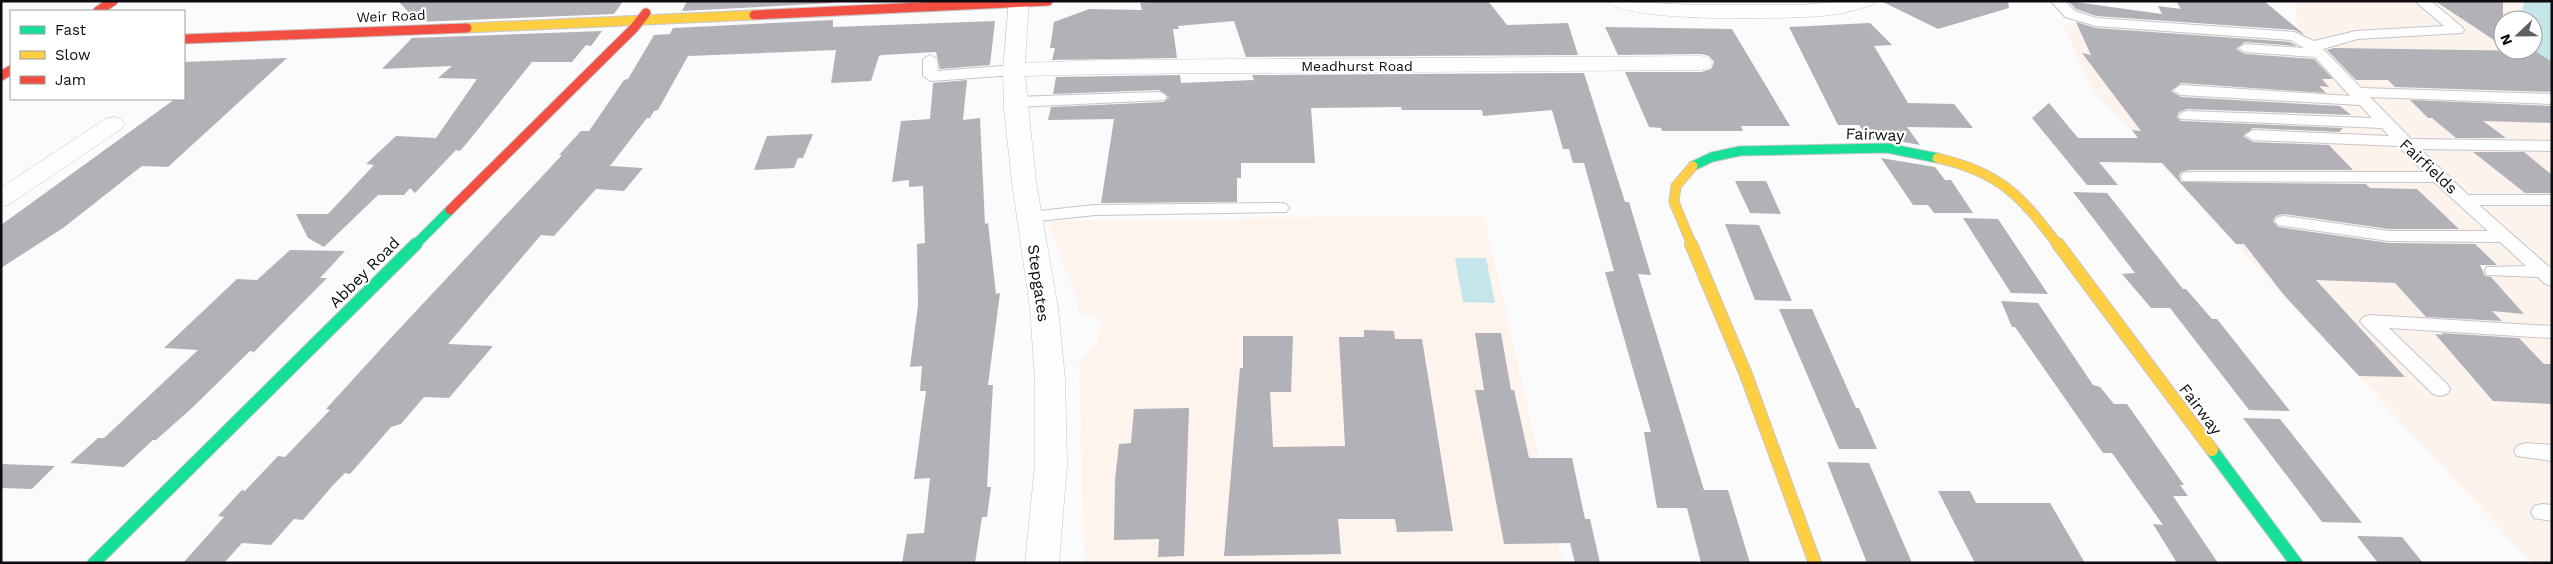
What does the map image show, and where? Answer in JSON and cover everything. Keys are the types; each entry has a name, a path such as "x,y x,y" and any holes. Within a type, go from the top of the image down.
{"street":[{"path":"100,10 113,1"},
{"name":"Abbey Road","path":"94,563 640,21 653,1"},
{"name":"Weir Road","path":"185,39 640,21 1048,1"},
{"path":"1618,1 1656,11 1817,11 1848,7 1866,1"},
{"name":"Stepgates","path":"1019,3 1014,70 1016,102 1029,216 1044,308 1050,380 1051,465 1042,563"},
{"name":"Meadhurst Road","path":"1014,70 1124,67 1701,63"},
{"path":"1,199 113,124"},
{"name":"Fairway","path":"1816,563 1744,372 1674,202 1676,186 1690,168 1712,157 1740,151 1887,148 1957,162 1982,172 2015,192 2030,207 2296,563"}],"lane":[{"path":"2058,1 2063,10 2076,18 2096,22 2294,36 2315,49"},
{"path":"2245,48 2315,49 2356,35 2457,30 2422,1"},
{"name":"Fairfields","path":"2315,49 2438,177 2549,274"},
{"path":"930,59 931,76 1014,70"},
{"path":"2181,90 2359,96 2552,99"},
{"path":"1016,102 1159,97"},
{"path":"2187,116 2385,123"},
{"path":"2253,135 2552,146"},
{"path":"2190,177 2438,177"},
{"path":"2465,200 2552,200"},
{"path":"1029,216 1095,210 1280,208"},
{"path":"2284,221 2389,236 2506,237"},
{"path":"2494,270 2549,274"},
{"path":"2440,389 2370,321 2552,332"},
{"path":"2525,451 2552,453"}],"shaded area":[{"path":"2295,1 2531,1 2535,3 2534,10 2493,10 2493,60 2543,60 2543,53 2552,56 2552,563 2532,563 2160,163 2091,87 2063,25 2298,35"},
{"path":"1484,215 1563,563 1084,563 1079,360 1098,343 1100,318 1086,315 1078,310 1078,302 1047,221"}],"water":[{"path":"1455,258 1486,258 1495,303 1463,302"}],"building":[{"path":"398,1 623,1 614,14 418,22"},
{"path":"687,1 833,1 833,3 682,11"},
{"path":"1157,1 1488,1 1507,25 1568,23 1578,55 1246,57 1234,21 1178,26 1179,29 1173,29 1177,58 1052,60 1055,48 1050,48 1054,22 1089,9 1142,10 1140,3"},
{"path":"1881,1 2008,1 2009,8 1938,29"},
{"path":"2068,1 2162,14 2158,6 2181,9 2176,1 2264,1 2305,35 2294,30 2096,16 2076,9"},
{"path":"2435,1 2503,1 2503,10 2493,10 2493,39"},
{"path":"833,20 833,27 995,21 990,65 940,69 936,52 882,55 879,56 871,81 831,83 836,50 688,56 658,110 654,111 650,118 647,118 610,166 643,168 624,191 596,189 554,236 541,235 448,344 493,346 449,398 424,397 401,424 391,427 350,474 345,473 334,484 303,520 294,519 271,545 242,543 224,563 183,563 224,517 218,516 242,490 245,491 278,456 285,457 330,410 326,409 388,341 562,155 559,155 581,131 589,131 624,80 628,79 654,35 670,34 673,28"},
{"path":"2076,22 2096,28 2290,42 2297,46 2245,42 2236,49 2245,54 2314,59 2333,79 2322,79 2329,87 2319,86 2326,93 2181,83 2171,91 2181,97 2340,106 2351,115 2187,109 2179,112 2177,117 2181,121 2343,128 2339,132 2253,128 2243,136 2253,142 2329,145 2353,170 2189,170 2181,172 2179,176 2181,182 2366,184 2370,188 2417,189 2459,229 2389,229 2284,214 2276,216 2273,221 2278,227 2389,243 2475,244 2497,265 2480,265 2485,276 2491,277 2524,314 2492,311 2502,321 2426,317 2395,283 2316,280 2405,377 2359,376 2284,295 2244,244 2236,244 2162,163 2099,162 2118,185 2087,185 2032,118 2049,103 2078,138 2138,138 2132,130 2141,131 2082,53 2091,55"},
{"path":"1870,23 1892,45 1874,46 1908,103 1954,104 1973,128 1907,127 1920,145 1887,139 1869,139 1859,125 1838,125 1789,27"},
{"path":"1605,27 1732,29 1790,126 1741,126 1743,131 1662,131 1661,128 1649,127 1625,72 1701,72 1711,69 1714,62 1709,56 1701,54 1618,55"},
{"path":"602,31 591,46 586,45 572,62 532,62 460,151 456,150 415,193 410,188 404,195 378,195 324,247 308,238 296,214 328,214 374,165 366,164 396,136 436,138 477,79 438,78 452,66 382,69 412,38"},
{"path":"2334,48 2493,50 2493,60 2543,60 2543,56 2552,62 2552,92 2395,87 2388,80 2356,80 2327,50"},
{"path":"287,58 168,167 142,166 63,228 1,268 1,225 174,100 185,100 185,62"},
{"path":"1584,73 1625,202 1629,202 1651,275 1638,274 1704,490 1728,490 1750,563 1701,563 1687,508 1657,508 1644,432 1651,432 1605,272 1614,271 1584,163 1573,163 1569,149 1563,149 1552,110 1483,116 1482,110 1402,110 1401,107 1311,108 1315,163 1241,163 1241,178 1237,178 1237,202 1101,203 1114,119 1048,120 1051,107 1164,102 1169,97 1159,90 1053,94 1056,77 1180,75 1181,83 1254,80 1252,75"},
{"path":"967,80 963,120 980,118 985,224 988,223 996,294 1000,293 988,385 993,385 987,487 991,487 987,517 982,517 975,563 902,563 907,534 924,533 930,478 914,479 926,391 920,391 922,366 910,367 918,305 917,244 925,243 923,186 909,187 909,180 892,182 901,121 930,119 933,83"},
{"path":"2410,100 2552,106 2552,123 2483,121 2506,138 2456,138 2432,118 2428,118"},
{"path":"813,134 803,158 798,158 794,168 754,170 767,136"},
{"path":"2473,152 2524,152 2552,175 2552,193 2525,193"},
{"path":"1881,158 1935,167 1945,180 1951,180 1973,213 1934,213 1928,205 1913,205"},
{"path":"1735,181 1766,181 1781,214 1750,213"},
{"path":"2073,192 2107,193 2183,289 2186,289 2212,319 2217,319 2290,411 2249,410 2170,308 2151,308 2122,274 2135,273"},
{"path":"1963,218 1998,219 2048,294 2011,293"},
{"path":"1725,224 1759,225 1792,301 1755,300"},
{"path":"290,250 345,251 320,278 327,278 254,352 250,351 192,408 124,467 70,463 98,438 104,438 198,350 164,348 237,279 257,280"},
{"path":"2001,301 2038,303 2093,385 2100,387 2114,404 2127,404 2184,485 2180,485 2188,496 2173,496 2218,563 2177,563 2153,524 2163,525 2112,453 2103,453 2015,327 2012,327"},
{"path":"1779,309 1812,309 1856,408 1859,408 1877,449 1839,449"},
{"path":"1364,330 1394,331 1395,339 1422,339 1453,531 1397,532 1395,519 1338,519 1341,554 1224,556 1240,368 1243,368 1243,336 1293,336 1291,392 1270,392 1273,447 1345,446 1339,337 1364,337"},
{"path":"1475,333 1501,333 1511,390 1514,390 1529,458 1572,458 1585,519 1590,519 1600,563 1575,563 1570,543 1504,544 1475,390 1484,390"},
{"path":"2441,333 2519,338 2544,364 2552,364 2552,404 2493,401 2435,334 2443,335"},
{"path":"1189,408 1184,556 1158,557 1159,539 1114,540 1115,480 1119,444 1131,443 1134,409"},
{"path":"2243,418 2280,419 2362,523 2322,522"},
{"path":"1827,462 1869,463 1912,563 1867,563"},
{"path":"1,464 55,466 32,489 1,488"},
{"path":"1938,491 1970,491 1976,503 2050,503 2085,563 1975,563"},
{"path":"2357,536 2402,537 2423,563 2378,563"}],"waterway":[{"path":"2545,1 2537,49 2552,53"}],"traffic: fast":[{"path":"1693,166 1712,157 1740,151 1887,148 1937,158"},
{"path":"94,563 450,210"},
{"path":"2212,450 2296,563"}],"traffic: slow":[{"path":"467,28 754,15"},
{"path":"1937,158 1964,165 1988,175 2010,189 2030,207 2212,450"},
{"path":"1693,166 1676,186 1674,202 1745,372 1815,563"}],"traffic: jam":[{"path":"100,10 113,1"},
{"path":"754,15 1048,1"},
{"path":"450,210 634,28 646,13"},
{"path":"185,39 467,28"},
{"path":"1,76 10,71"}]}
